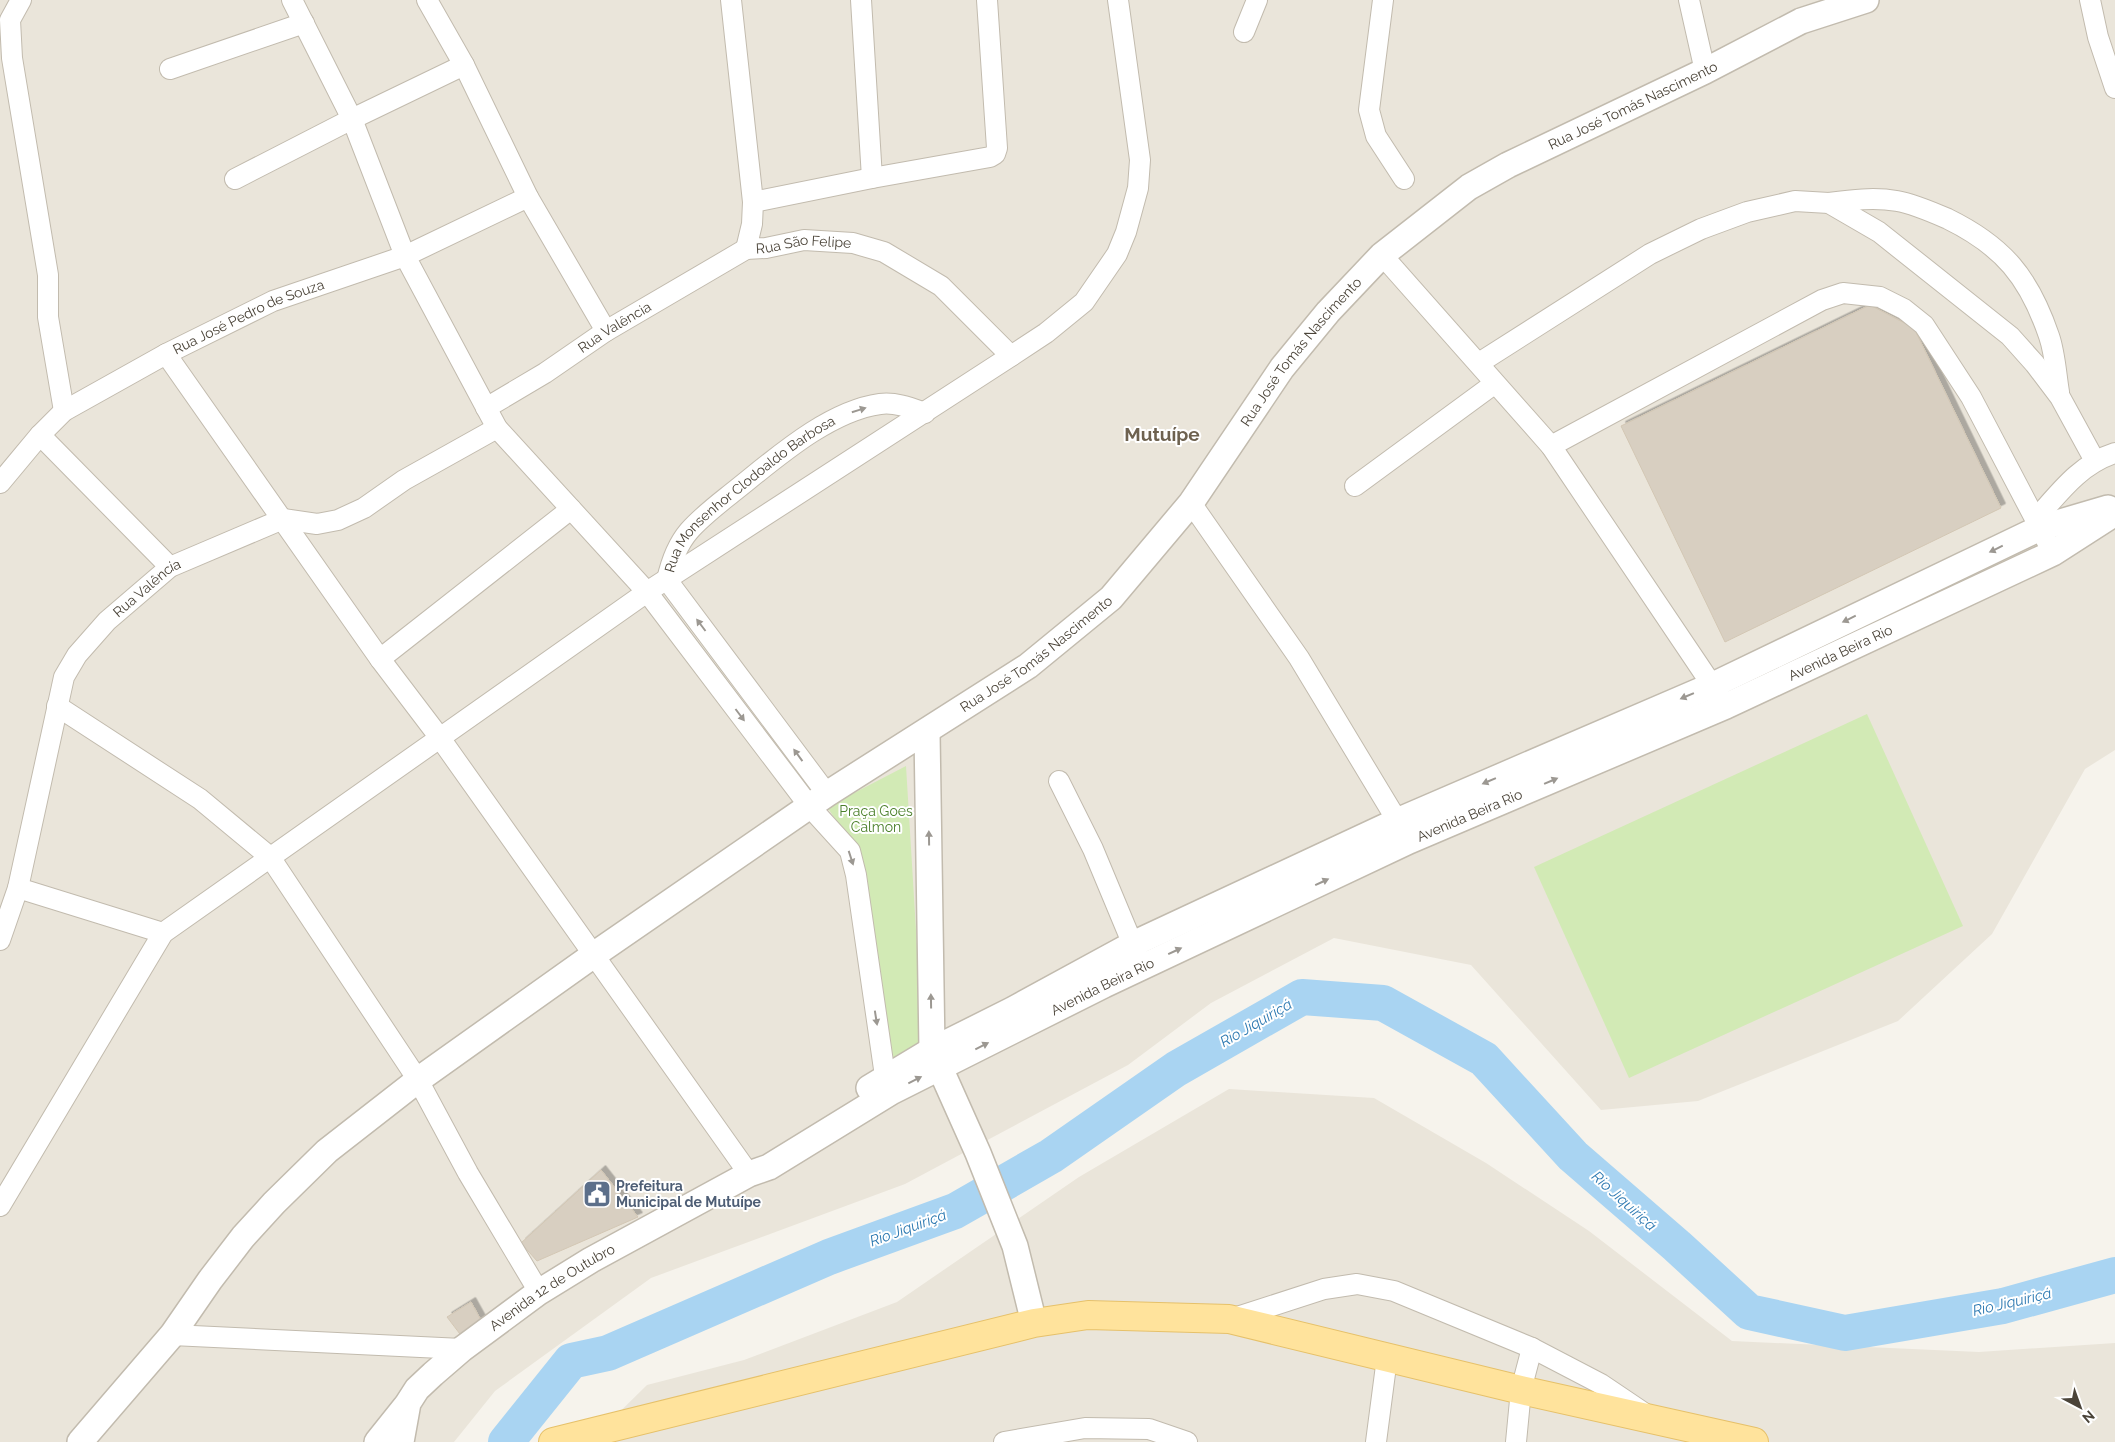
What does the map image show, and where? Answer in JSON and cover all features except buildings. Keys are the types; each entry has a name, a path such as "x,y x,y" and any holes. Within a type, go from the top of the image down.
{"main road":[{"path":"553,1442 588,1437 1034,1323 1088,1315 1230,1320 1521,1390 1754,1442"}],"street":[{"path":"21,0 10,20 12,58 48,276 48,317 64,411"},
{"path":"292,0 352,119 405,256 498,428 647,592 718,686 818,801 850,851 856,874 888,1084"},
{"path":"428,0 464,65 528,197 606,331"},
{"name":"Rua São Felipe","path":"731,0 753,202 752,224 746,249 766,248 804,240 853,243 884,252 941,286 1010,356"},
{"path":"861,0 872,178"},
{"path":"753,202 990,157 995,154 988,0"},
{"path":"0,1206 164,933 647,592 1046,333 1084,302 1118,254 1138,188 1140,160 1118,0"},
{"path":"1244,32 1257,0"},
{"path":"1383,0 1369,110 1376,136 1404,179"},
{"path":"1689,0 1705,71"},
{"name":"Rua José Tomás Nascimento","path":"80,1442 172,1335 243,1237 274,1202 327,1152 418,1080 595,954 818,801 1028,666 1111,598 1191,503 1282,368 1328,312 1382,255 1469,187 1500,169 1705,71 1801,21 1866,0"},
{"path":"2090,0 2098,37 2115,88"},
{"path":"170,69 304,23"},
{"path":"235,180 352,119 464,65"},
{"name":"Rua José Pedro de Souza","path":"0,483 40,435 64,411 166,354 273,301 405,256 528,197"},
{"path":"1479,363 1650,254 1701,229 1747,212 1795,201 1829,202 1863,199 1898,201 1936,213 1976,233 2008,259 2033,296 2050,337 2060,397"},
{"path":"1829,202 1879,232 2010,336 2060,397 2095,461"},
{"name":"Rua Valência","path":"486,408 545,374 606,331 746,249"},
{"path":"1382,255 1479,363 1494,384 1551,446 1726,706"},
{"path":"1551,446 1822,300 1843,293 1880,297 1904,309 1924,325 1971,397 2053,553"},
{"path":"166,354 380,659 440,738 595,954 749,1174"},
{"path":"1355,486 1494,384"},
{"name":"Rua Monsenhor Clodoaldo Barbosa","path":"818,801 736,672 667,580 671,562 688,532 702,518 784,451 835,420 852,412 880,404 898,405 925,413"},
{"path":"283,519 317,524 338,520 364,508 404,480 498,428"},
{"path":"40,435 170,567"},
{"path":"2038,524 2064,486 2095,461 2115,453"},
{"path":"1191,503 1299,658 1403,831"},
{"name":"Avenida Beira Rio","path":"888,1084 936,1059 1142,967 1403,831 1713,685 2038,524 2115,506"},
{"path":"380,659 571,509"},
{"name":"Avenida Beira Rio","path":"936,1059 1012,1010 1133,944 1403,831 1726,706 2053,553 2115,513"},
{"name":"Rua Valência","path":"0,940 4,917 18,888 64,677 77,655 107,620 170,567 283,519"},
{"path":"718,686 736,672"},
{"path":"57,706 200,799 270,857 418,1080 468,1173 539,1292"},
{"path":"927,732 936,1059 978,1152 1015,1246 1034,1323"},
{"path":"1059,781 1093,850 1142,967"},
{"path":"18,888 164,933"},
{"name":"Avenida 12 de Outubro","path":"401,1442 408,1403 417,1389 462,1349 539,1292 591,1260 749,1174 769,1167 888,1084"},
{"path":"1230,1320 1324,1289 1357,1284 1394,1292 1532,1348 1601,1384 1656,1421"},
{"path":"172,1335 462,1349"},
{"path":"1516,1442 1521,1390 1532,1348"},
{"path":"1376,1442 1388,1358"},
{"path":"377,1442 408,1403"},
{"path":"1004,1442 1085,1428 1150,1429 1187,1442"},
{"path":"1063,1442 1085,1428"},
{"path":"1692,1442 1719,1434"}],"shaded area":[{"path":"0,0 2115,0 2115,750 2085,769 1992,934 1898,1021 1698,1101 1601,1110 1471,965 1334,938 1211,1003 1128,1065 905,1184 651,1278 495,1391 454,1442 0,1442"},
{"path":"1229,1089 1374,1098 1486,1163 1589,1231 1732,1341 1979,1352 2115,1343 2115,1442 589,1442 647,1385 744,1360 897,1302 1079,1177"}],"green space":[{"path":"1867,714 1963,926 1629,1078 1534,867"},
{"name":"Praça Goes Calmon","path":"906,766 923,1045 890,1065 856,849 827,807"}],"waterway":[{"name":"Rio Jiquiriçá","path":"506,1442 571,1361 608,1353 829,1257 955,1211 1051,1156 1176,1069 1302,997 1383,1003 1484,1059 1573,1156 1677,1246 1749,1312 1845,1333 2003,1306 2115,1275"}],"place":[{"name":"Prefeitura Municipal de Mutuípe","path":"597,1194"}],"district":[{"name":"Mutuípe","path":"1162,434"}]}
